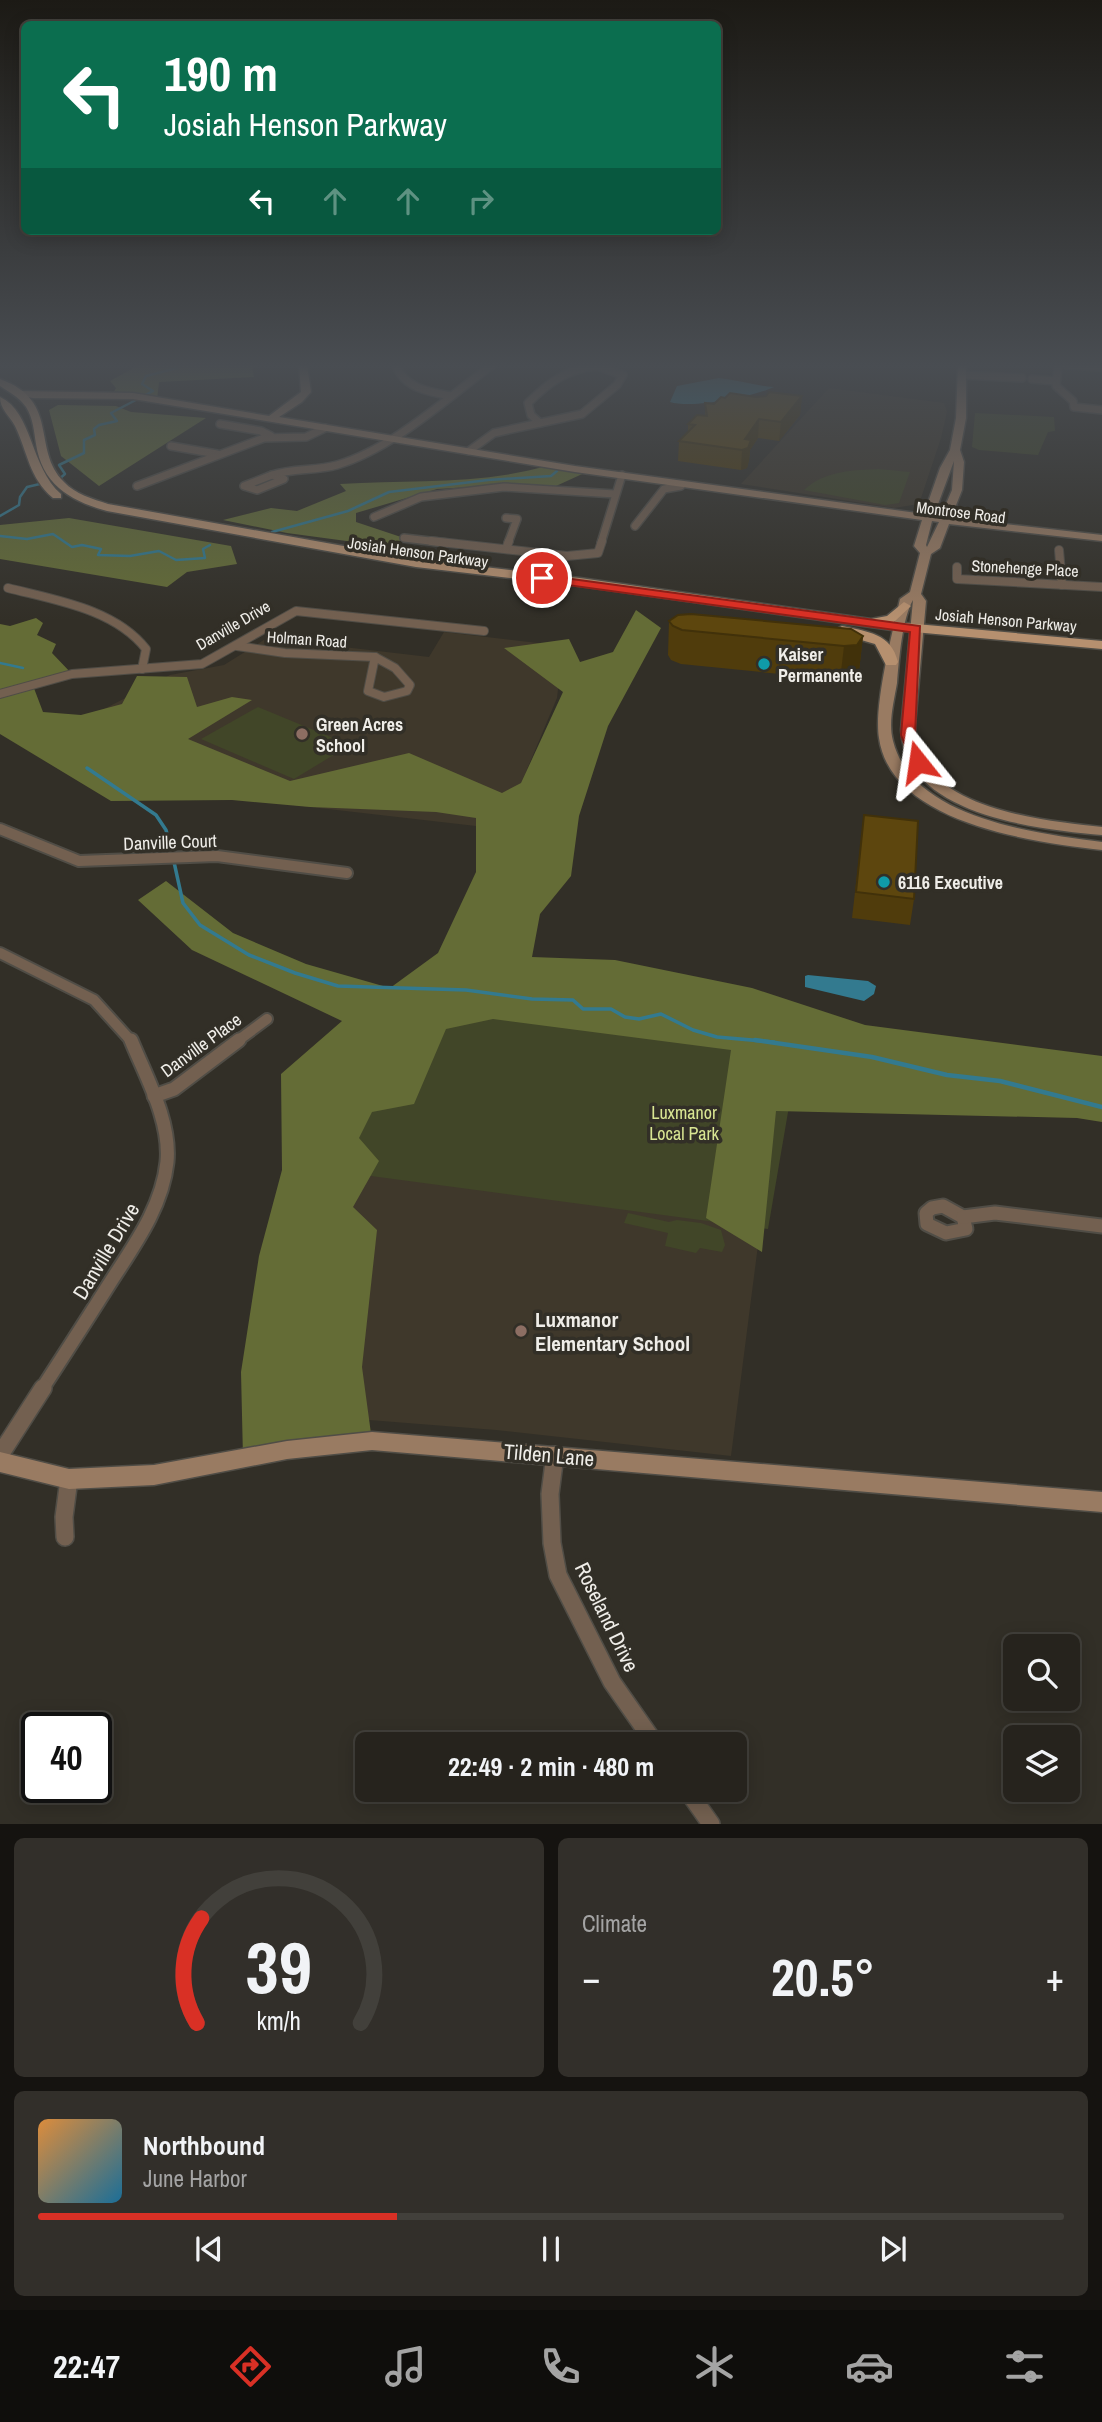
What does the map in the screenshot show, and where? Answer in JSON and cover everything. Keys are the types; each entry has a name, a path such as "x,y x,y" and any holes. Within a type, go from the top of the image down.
{"main road":[{"name":"Josiah Henson Parkway","path":"29,450 36,473 47,488 69,502 103,513 312,554 842,630 898,632 1102,656"},
{"name":"Josiah Henson Parkway","path":"44,450 49,472 61,486 82,499 107,507 327,549 866,623 898,632"},
{"path":"673,606 686,603 762,609"},
{"path":"866,623 891,619 904,606"},
{"path":"842,630 883,642 889,648 891,662"},
{"name":"Josiah Henson Parkway","path":"915,634 1102,645"}],"street":[{"path":"196,450 220,454"},
{"path":"137,486 231,450"},
{"path":"271,475 336,464 372,450"},
{"name":"Montrose Road","path":"463,450 622,475 658,484 926,525"},
{"path":"955,450 959,462 957,490 934,548 926,552 915,594 906,600 904,606 891,662 886,742 892,758 908,780 954,811 1007,832 1052,841 1102,846"},
{"path":"926,552 920,546 946,462 955,450"},
{"path":"404,538 567,556 598,553 622,475"},
{"path":"635,526 658,484"},
{"name":"Montrose Road","path":"658,484 891,518 910,525 944,523 1102,540"},
{"path":"374,517 421,497 504,486 615,494"},
{"path":"506,518 517,519 506,549"},
{"path":"1059,550 1062,584"},
{"name":"Stonehenge Place","path":"957,567 957,579 1102,587"},
{"path":"8,588 87,610 134,636 146,649 142,669"},
{"path":"915,594 920,601 908,735 912,751 921,767 937,784 963,800 1003,816 1048,825 1102,831"},
{"name":"Danville Drive","path":"0,694 72,674 202,664 296,611 484,631"},
{"name":"Holman Road","path":"237,646 285,653 374,657"},
{"path":"374,657 384,660 408,680 410,685 407,691 384,697 368,691 374,657"},
{"path":"886,719 909,719"},
{"name":"Danville Court","path":"0,829 79,861 217,856 346,873"},
{"name":"Danville Drive","path":"0,953 94,1000 130,1038 154,1096 165,1135 167,1161 160,1195 144,1231 0,1455"},
{"name":"Danville Place","path":"154,1096 174,1089 267,1018"},
{"path":"963,1217 995,1213 1102,1226"},
{"name":"Tilden Lane","path":"0,1462 69,1479 154,1475 287,1450 372,1441 1102,1502"},
{"name":"Roseland Drive","path":"555,1455 550,1494 552,1543 558,1575 612,1682 647,1732"},
{"path":"65,1537 64,1517 69,1479"},
{"path":"695,1802 711,1824"}],"shaded area":[{"path":"772,450 937,450 919,504 894,508 741,484"},
{"name":"Green Acres School","path":"444,632 563,646 557,698 502,829 111,784 73,725 170,675 224,665 267,638 429,657"},
{"name":"Luxmanor Elementary School","path":"339,1174 603,1183 763,1206 731,1456 496,1430 331,1417"}],"green space":[{"path":"59,450 155,450 99,486 61,456"},
{"path":"980,450 1040,450 1038,455"},
{"path":"549,465 591,470 556,486 521,484 437,489 356,513 356,522 404,538 391,547 287,533 223,520 271,508 297,511 346,491 340,484 471,479 523,472"},
{"path":"879,469 910,472 899,503 885,505 804,490 830,475"},
{"path":"69,518 231,546 237,564 187,572 167,587 0,559 0,525"},
{"path":"636,610 661,628 608,726 579,816 571,876 540,914 532,957 615,960 752,988 865,1025 1102,1056 1102,1122 1077,1118 776,1111 762,1252 706,1218 731,1050 493,1019 446,1029 414,1104 372,1112 359,1138 379,1161 353,1207 377,1230 362,1367 372,1441 243,1458 241,1372 259,1256 282,1170 281,1074 342,1021 192,950 138,900 166,881 233,933 306,964 390,988 438,953 476,872 476,818 436,812 310,807 232,800 111,801 0,734 0,624 10,626 36,618 43,623 37,635 56,644 52,653 72,674 32,683 43,712 81,715 122,704 137,676 187,677 197,707 232,697 252,700 188,739 290,781 409,753 502,793 521,783 563,692 504,648 569,639 580,662 613,652"},
{"path":"258,707 350,745 294,779 201,739"},
{"name":"Luxmanor Local Park","path":"421,996 799,1048 768,1229 341,1172"},
{"path":"628,1213 669,1222 677,1220 701,1223 721,1230 725,1245 722,1252 700,1248 696,1253 665,1246 668,1233 624,1223"}],"water":[{"path":"805,976 868,981 876,986 874,994 864,1001 805,987"}],"building":[{"path":"678,615 851,629 863,636 857,645 844,646 682,630 669,621"},
{"name":"6116 Executive","path":"864,815 918,821 914,899 856,892"}],"waterway":[{"path":"58,480 65,474 59,465 84,453 84,450"},
{"path":"272,532 348,511 389,492 488,480 551,476 557,471"},
{"path":"0,516 19,505 20,497 27,487 44,483"},
{"path":"0,536 27,539 53,534 72,547 82,545 101,549 98,555 130,556 159,551 176,560 205,558 203,549 210,545"},
{"path":"0,663 23,668"},
{"path":"87,768 156,815 166,830 172,852"},
{"path":"174,862 183,903 200,925 249,955 295,973 338,986 466,990 532,999 573,1000 583,1009 611,1009 625,1017 639,1019 661,1014 693,1030 717,1037 761,1041"},
{"path":"755,1040 761,1041"},
{"path":"761,1041 774,1042"},
{"path":"761,1041 872,1057 947,1075 1000,1081 1102,1107"}],"place":[{"name":"Kaiser Permanente","path":"764,664"},
{"name":"Green Acres School","path":"302,734"},
{"name":"6116 Executive","path":"884,882"},
{"name":"Luxmanor Elementary School","path":"521,1331"}],"route":[{"path":"542,578 916,629 908,735 918,762"}]}
